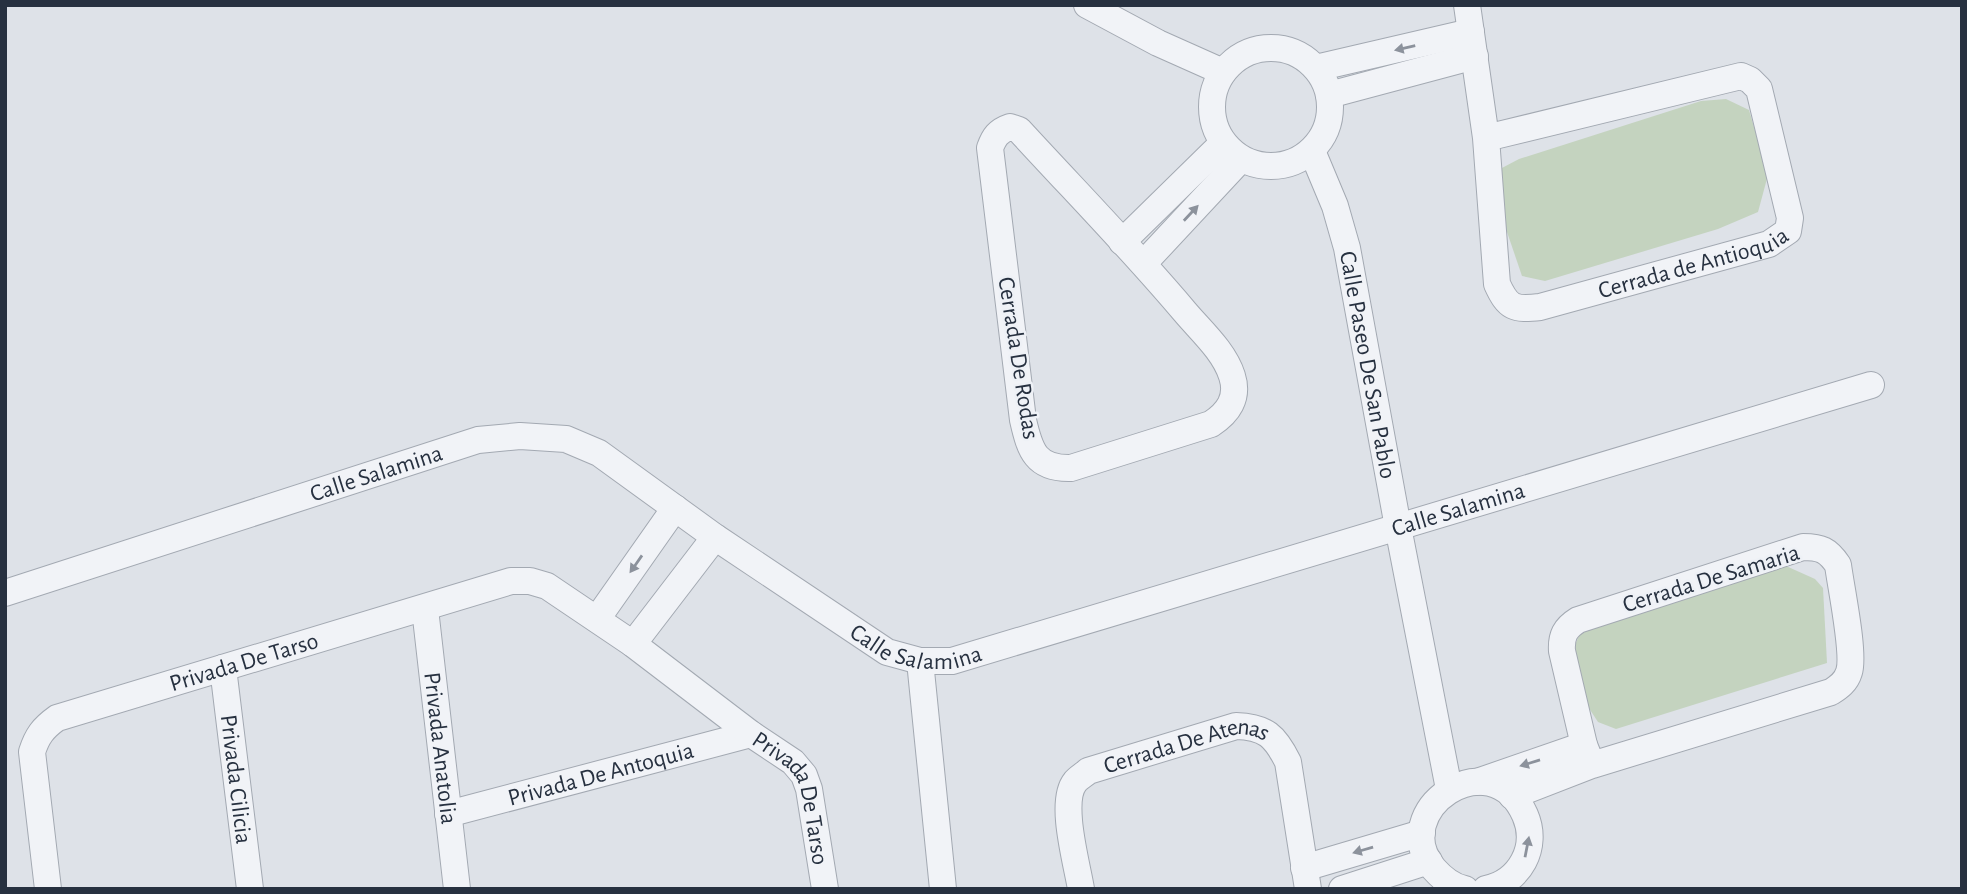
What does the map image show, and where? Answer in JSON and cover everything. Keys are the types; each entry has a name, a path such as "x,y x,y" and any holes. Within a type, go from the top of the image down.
{"street":[{"path":"1087,5 1158,43 1223,72"},
{"name":"Cerrada de Antioquia","path":"1467,5 1486,138 1497,284 1506,303 1521,310 1540,307 1769,244 1788,231 1790,218 1759,89 1741,76 1486,138"},
{"path":"1316,68 1473,44"},
{"path":"1329,95 1473,44"},
{"path":"1265,47 1284,49 1301,56 1316,68 1329,95 1330,115 1324,135 1312,151 1296,162 1278,167 1259,166 1232,151 1214,128 1211,110 1213,93 1231,62 1247,52 1265,47"},
{"name":"Cerrada De Rodas","path":"1010,127 1019,131 1144,263 1220,354 1233,376 1234,399 1224,415 1210,424 1071,468 1054,468 1039,461 1028,442 1023,420 990,148 1001,130 1010,127"},
{"path":"1122,242 1232,151"},
{"path":"1144,263 1232,151"},
{"name":"Calle Paseo De San Pablo","path":"1312,151 1335,206 1347,247 1449,789"},
{"name":"Calle Salamina","path":"5,593 478,440 520,436 566,439 599,453 715,537 887,652 920,661 952,661 1871,384"},
{"path":"597,619 676,508"},
{"path":"633,644 715,537"},
{"name":"Cerrada De Samaria","path":"1449,789 1588,755 1831,692 1841,686 1847,677 1851,661 1838,565 1831,554 1819,547 1803,547 1578,620 1567,627 1561,639 1562,651 1588,755"},
{"name":"Privada De Tarso","path":"48,889 32,752 37,737 57,718 512,581 530,581 547,586 633,644 751,734 793,762 804,775 809,789 825,889"},
{"name":"Privada Anatolia","path":"425,609 457,889"},
{"path":"920,661 943,889"},
{"name":"Privada Cilicia","path":"222,668 250,889"},
{"name":"Cerrada De Atenas","path":"1081,889 1069,812 1069,796 1074,783 1088,771 1236,726 1254,727 1267,733 1279,744 1288,762 1306,878 1422,833"},
{"name":"Privada De Antoquia","path":"448,814 751,734"},
{"name":"Cerrada De Samaria","path":"1512,796 1588,755"},
{"path":"1476,782 1490,784 1512,796 1521,805 1529,823 1530,844 1524,863 1512,884 1486,889"},
{"path":"1449,789 1436,800 1426,815 1422,833 1424,850 1444,880 1465,889"},
{"path":"1342,889 1429,861"}],"green space":[{"path":"1726,99 1749,110 1768,175 1758,212 1718,229 1545,281 1522,276 1506,229 1500,169 1519,159 1701,101"},
{"path":"1786,566 1815,579 1823,588 1827,663 1616,729 1598,722 1585,702 1572,652 1581,631"}]}
